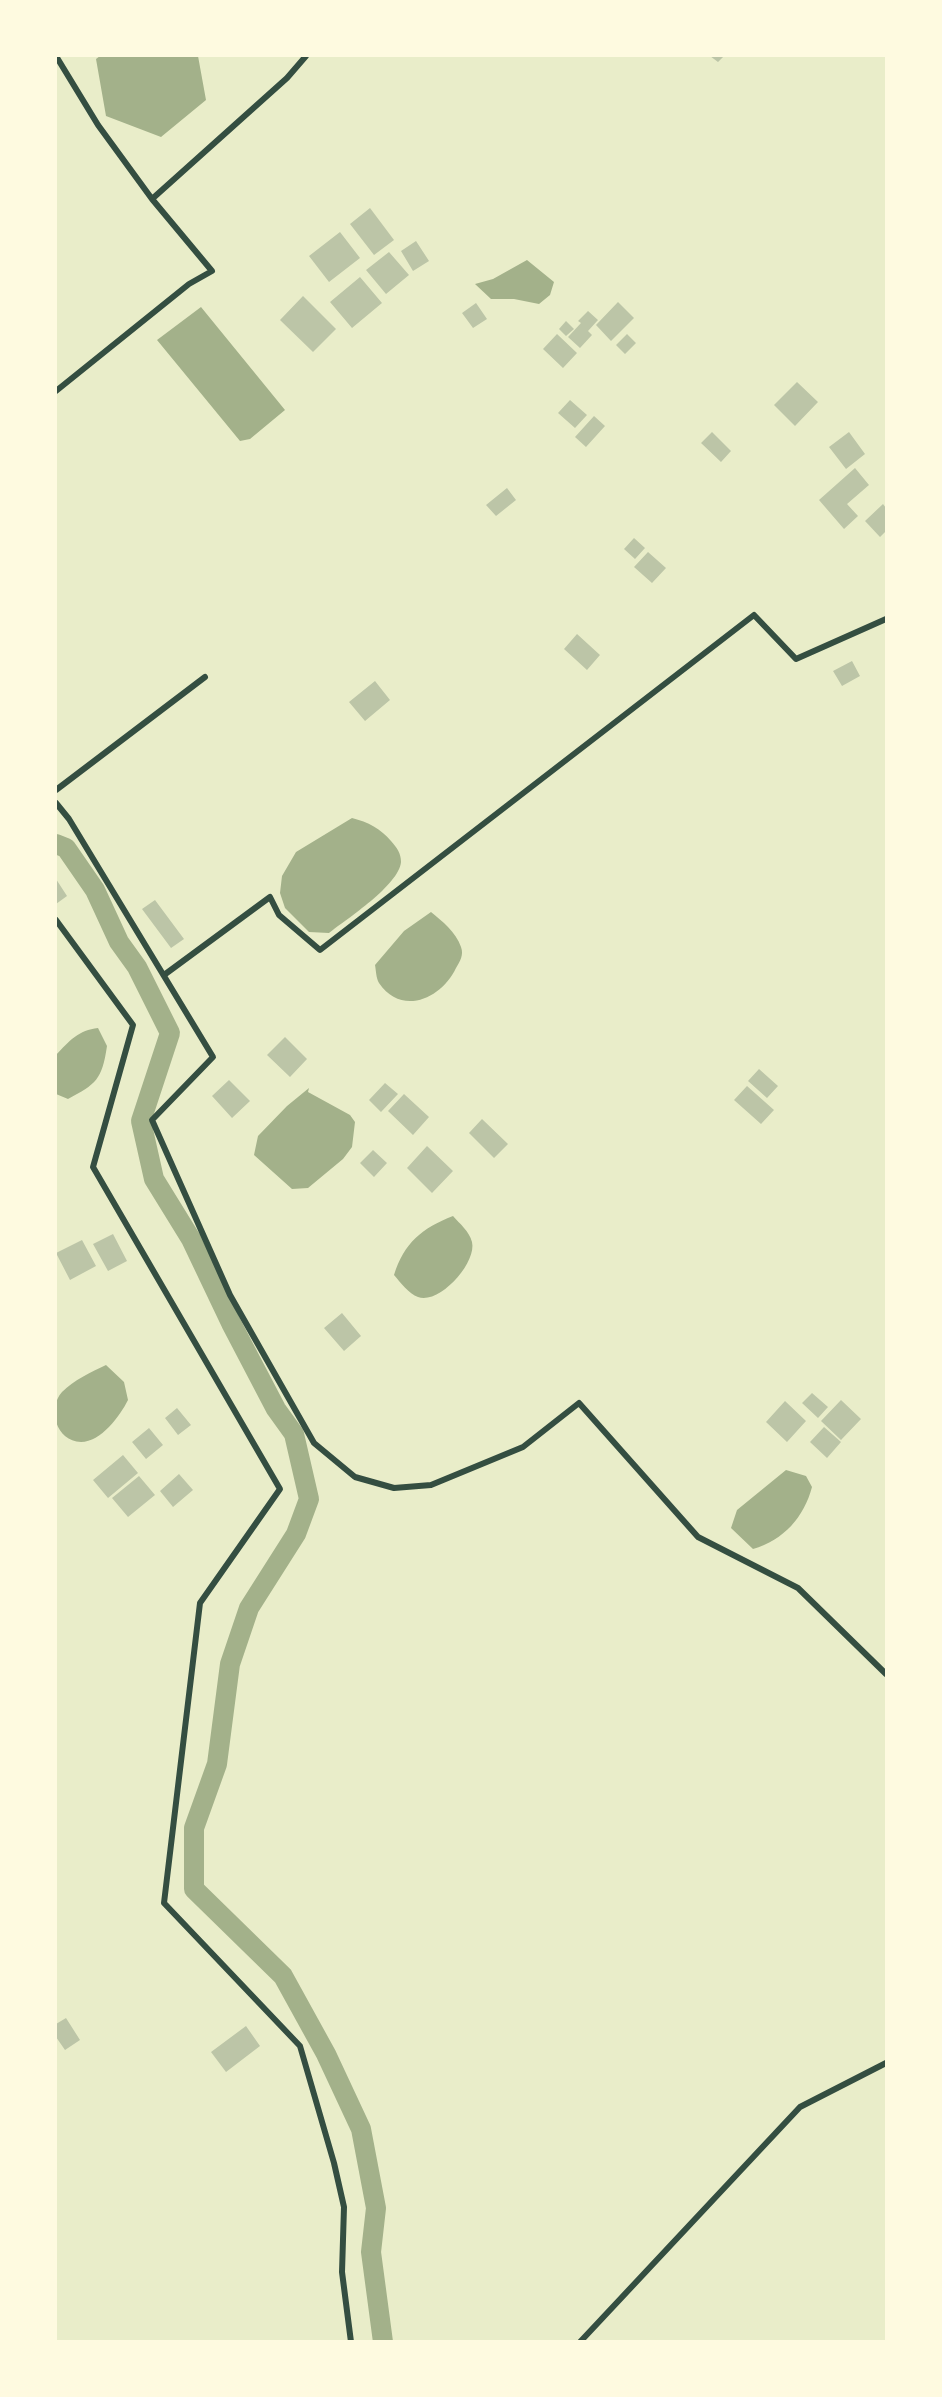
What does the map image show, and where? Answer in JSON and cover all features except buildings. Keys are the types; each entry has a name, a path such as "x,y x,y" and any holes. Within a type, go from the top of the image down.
{"street":[{"path":"56,56 98,125 152,199 212,271 189,284 56,391"},
{"path":"152,199 287,78 306,56"},
{"path":"164,975 270,897 279,915 320,950 754,615 796,659 886,619"},
{"path":"56,790 205,677"},
{"path":"56,802 75,829 213,1057 152,1120 230,1295 314,1443 355,1477 394,1488 431,1485 523,1447 579,1403 698,1537 798,1588 886,1674"},
{"path":"56,920 133,1025 93,1167 280,1489 200,1603 164,1903 300,2046 344,2207 342,2272 351,2342"},
{"path":"580,2342 800,2107 886,2062"}],"shaded area":[{"path":"100,56 198,56 206,100 161,137 106,116 96,59"},
{"path":"527,260 554,282 550,295 539,304 514,299 491,299 475,284 493,279"},
{"path":"201,307 285,410 250,439 240,441 157,340"},
{"path":"352,818 374,826 391,841 400,856 398,871 371,901 329,933 309,932 285,908 280,893 282,876 296,852"},
{"path":"431,912 456,936 462,950 461,958 450,979 432,995 421,1000 399,999 388,993 379,983 375,965 404,931"},
{"path":"98,1028 107,1046 100,1074 91,1085 68,1099 56,1094 56,1055 80,1034"},
{"path":"309,1088 308,1092 350,1115 355,1122 352,1147 343,1159 308,1188 292,1189 254,1155 258,1136 287,1106"},
{"path":"453,1216 471,1238 472,1251 469,1261 446,1289 427,1298 418,1297 405,1288 394,1275 398,1264 416,1238 432,1226"},
{"path":"106,1365 124,1382 128,1400 115,1420 96,1438 81,1442 72,1440 65,1436 56,1423 57,1399 72,1384"},
{"path":"786,1470 806,1476 812,1487 804,1508 783,1533 774,1540 753,1549 731,1528 737,1510"}],"waterway":[{"path":"56,844 66,848 95,890 119,942 137,967 170,1033 141,1121 154,1179 191,1239 276,1409 294,1434 309,1499 296,1534 249,1608 230,1664 217,1764 194,1828 194,1889 283,1976 326,2054 361,2129 376,2208 371,2252 383,2342"}]}
